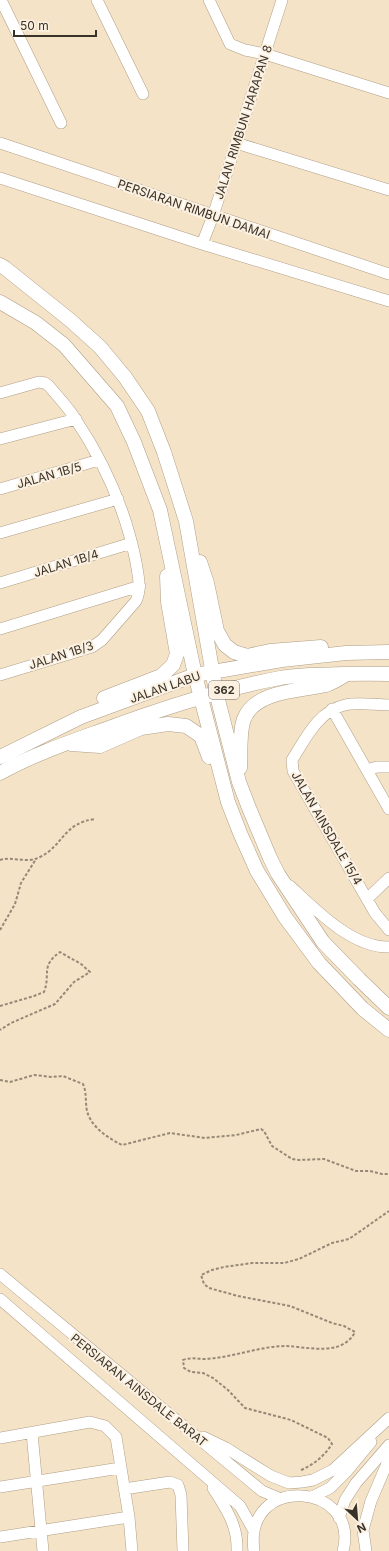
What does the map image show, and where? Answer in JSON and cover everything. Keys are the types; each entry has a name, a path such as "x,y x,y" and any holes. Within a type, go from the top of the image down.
{"main road":[{"path":"0,265 70,320 100,347 125,377 148,411 164,452 186,521 216,692 240,782 252,816 278,874 323,942 359,980 389,1008"},
{"path":"0,302 36,323 64,345 117,406 134,442 160,510 195,675 228,802 240,833 257,871 285,917 320,963 363,1009 389,1030"},
{"path":"190,542 205,576 217,631 225,645 234,652 247,656 277,651 322,647 346,653"},
{"path":"57,728 78,711 100,700 161,676 173,665 177,654 168,602 167,544"},
{"name":"JALAN LABU","path":"0,757 81,717 195,675 282,660 346,653 389,652"},
{"path":"240,782 241,737 244,718 252,707 268,696 327,685 351,672"},
{"name":"JALAN LABU","path":"0,773 24,760 67,743 152,712 202,698 216,692 282,678 351,672 389,674"},
{"path":"67,743 100,746 141,728 168,724 186,726 201,736 208,756 224,787"}],"street":[{"path":"1,0 61,123"},
{"path":"97,0 143,94"},
{"path":"209,0 230,44 244,50 265,54 389,93"},
{"name":"JALAN RIMBUN HARAPAN 8","path":"202,244 213,216 282,0"},
{"name":"PERSIARAN RIMBUN DAMAI","path":"0,143 213,216 389,274"},
{"path":"236,143 389,190"},
{"path":"0,178 202,244 389,301"},
{"path":"0,393 39,382 45,383 76,419 99,460 118,499 132,543 140,586 0,629"},
{"path":"0,439 76,419"},
{"name":"JALAN 1B/5","path":"0,489 99,460"},
{"path":"0,533 118,499"},
{"name":"JALAN 1B/4","path":"0,583 132,543"},
{"name":"JALAN 1B/3","path":"0,675 92,647 102,640 136,601 140,586"},
{"path":"389,705 346,705 332,709 389,809"},
{"name":"JALAN AINSDALE 15/4","path":"332,709 321,718 292,760 291,765 293,771 367,899 382,923 389,930"},
{"path":"367,770 378,767 389,767"},
{"path":"278,874 323,916 340,929 363,942 389,947"},
{"path":"367,899 389,878"},
{"name":"PERSIARAN AINSDALE BARAT","path":"0,1274 262,1491 281,1499"},
{"name":"PERSIARAN AINSDALE BARAT","path":"0,1300 240,1506 254,1531"},
{"path":"183,1427 226,1448 271,1476 289,1482 313,1480 333,1470 389,1419"},
{"path":"312,1497 330,1488 347,1472 389,1419"},
{"path":"0,1438 90,1422 105,1426 116,1437 129,1517 132,1551"},
{"path":"32,1433 43,1551"},
{"path":"339,1518 345,1500 356,1483 389,1444"},
{"path":"366,1551 363,1530 371,1501 389,1459"},
{"path":"0,1487 120,1468"},
{"path":"207,1478 232,1520 238,1537 237,1551"},
{"path":"124,1489 170,1482 178,1486 181,1495 183,1551"},
{"path":"254,1551 254,1531 259,1518 264,1511 281,1499 296,1495 312,1497 327,1505 339,1518 343,1526 345,1549"},
{"path":"0,1537 129,1517"}],"path":[{"path":"0,860 7,859 24,861 36,858 50,850 69,830 76,825 86,820 95,819"},
{"path":"0,930 15,904 21,883 36,858"},
{"path":"0,1006 44,992 46,986 47,965 52,958 60,952 81,964 90,972 74,982 55,1004 0,1030"},
{"path":"0,1080 10,1082 17,1081 26,1076 34,1075 63,1076 83,1084 86,1090 87,1112 97,1128 109,1139 122,1145 170,1133 205,1138 236,1135 261,1129 264,1131 272,1146 292,1159 324,1159 356,1171 370,1171 389,1174"},
{"path":"297,1472 320,1459 332,1444 328,1438 291,1420 245,1408 228,1390 213,1378 203,1373 191,1372 184,1368 183,1360 190,1358 204,1359 275,1347 337,1347 353,1337 355,1332 344,1326 332,1323 290,1306 238,1296 209,1288 204,1284 201,1275 224,1267 252,1263 284,1263 299,1259 332,1243 349,1239 389,1211"}]}
